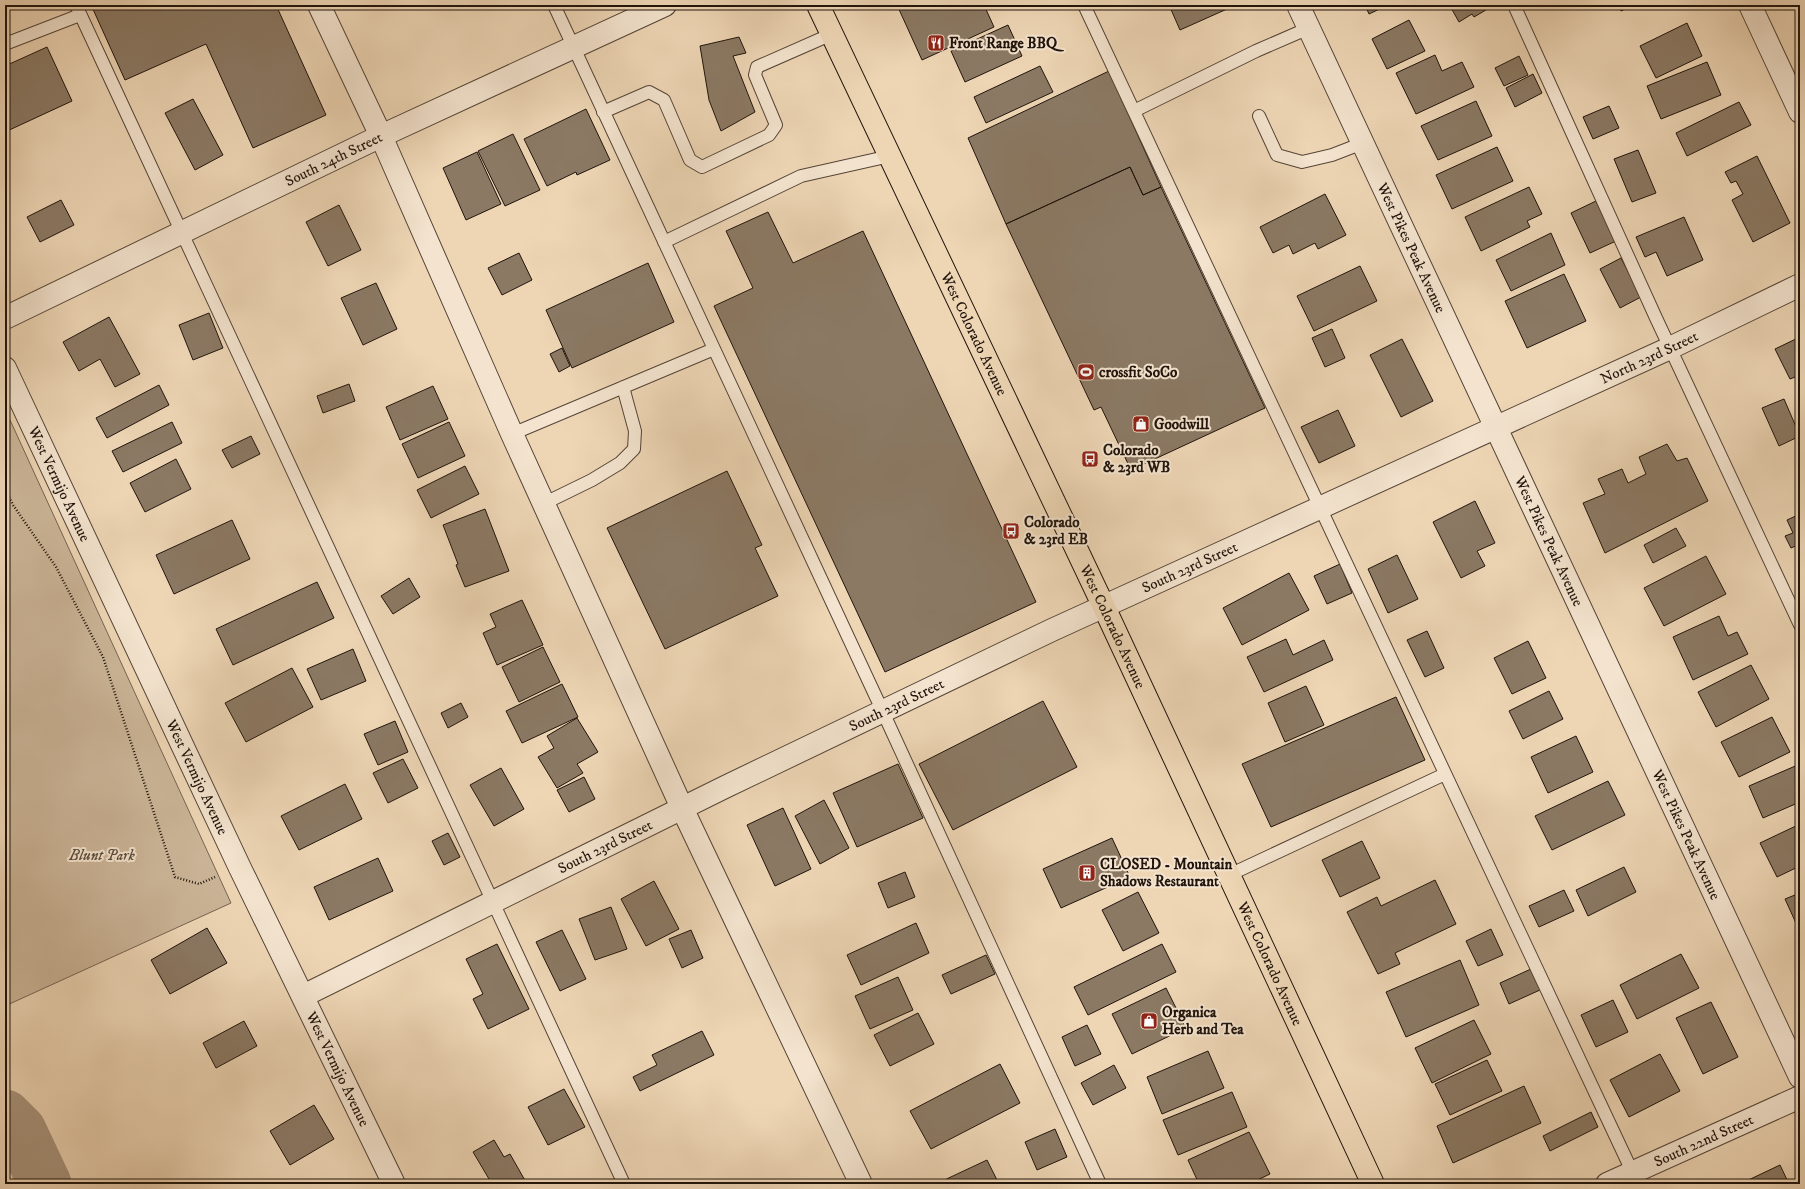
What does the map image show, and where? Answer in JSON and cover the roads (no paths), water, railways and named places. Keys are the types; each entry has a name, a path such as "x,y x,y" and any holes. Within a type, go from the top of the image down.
{"main road":[{"name":"West Colorado Avenue","path":"818,5 1104,607 1373,1184"}],"street":[{"path":"319,5 381,136 512,434 682,808 860,1184"},
{"name":"South 24th Street","path":"5,318 381,136 665,5"},
{"name":"West Pikes Peak Avenue","path":"1298,5 1800,1077"},
{"path":"1750,5 1800,112"},
{"name":"North 23rd Street","path":"1496,427 1670,348 1800,285"},
{"name":"West Vermijo Avenue","path":"5,368 240,868 394,1184"},
{"name":"South 23rd Street","path":"303,996 494,903 682,808 1052,630 1496,427"},
{"name":"South 22nd Street","path":"1607,1184 1636,1178 1800,1097"}],"lane":[{"path":"554,5 883,712 1100,1184"},
{"path":"1084,5 1636,1178"},
{"path":"1514,5 1670,348 1800,625"},
{"path":"5,44 78,10 624,1184"},
{"path":"1134,111 1256,51 1309,28"},
{"path":"603,112 649,92 664,100 690,160 702,167 770,135 776,125 755,75 757,67 832,34"},
{"path":"1259,116 1277,155 1302,162 1332,155 1363,143"},
{"path":"664,242 801,176 890,156"},
{"path":"512,434 714,349"},
{"path":"544,503 592,480 620,463 634,449 635,431 623,387"},
{"path":"1229,875 1445,774"}],"waterway":[{"path":"5,1116 20,1131 45,1184"}],"place":[{"name":"Front Range BBQ","path":"936,43"},
{"name":"crossfit SoCo","path":"1086,372"},
{"name":"Goodwill","path":"1141,424"},
{"name":"Colorado & 23rd WB","path":"1090,459"},
{"name":"Colorado & 23rd EB","path":"1011,531"},
{"name":"CLOSED - Mountain Shadows Restaurant","path":"1087,873"},
{"name":"Organica Herb and Tea","path":"1149,1021"}],"park label":[{"name":"Blunt Park","path":"102,855"}]}
